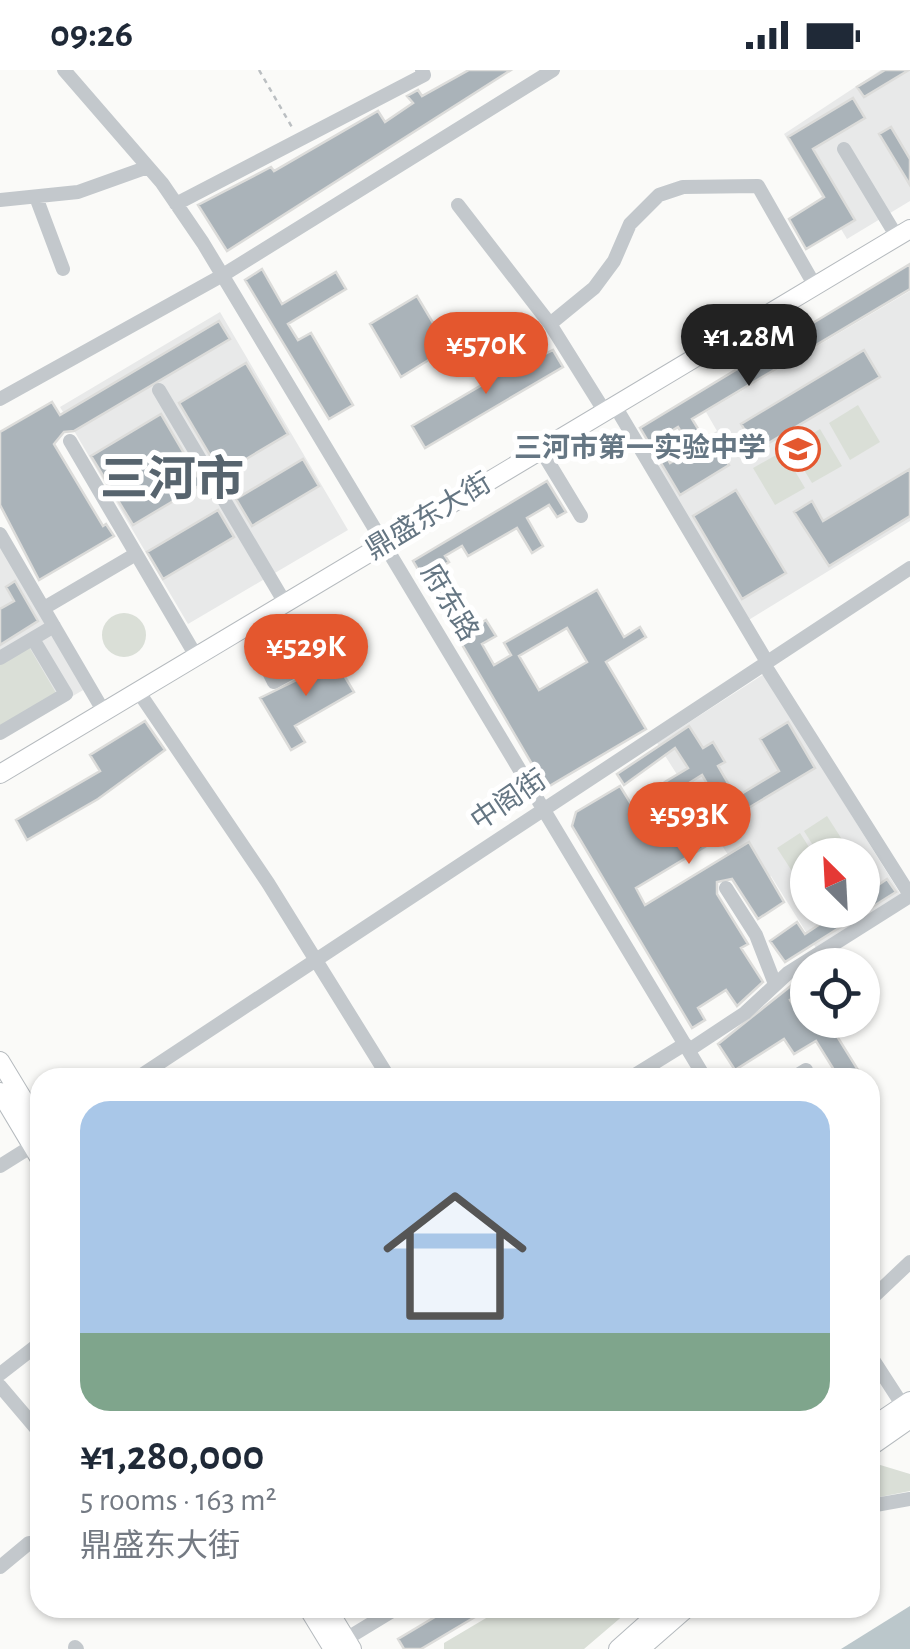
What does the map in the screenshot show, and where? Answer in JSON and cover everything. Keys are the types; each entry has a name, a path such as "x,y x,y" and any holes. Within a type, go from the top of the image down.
{"main road":[{"name":"鼎盛东大街","path":"3,766 104,712 904,233"},
{"path":"0,1061 30,1110"},
{"path":"2,1098 30,1143"},
{"path":"880,1424 908,1411"},
{"path":"880,1438 908,1411"},
{"path":"317,1618 344,1646"},
{"path":"331,1618 344,1646"},
{"path":"618,1649 653,1618"},
{"path":"640,1649 676,1618"}],"street":[{"name":"府东路","path":"64,70 148,167 222,276 699,1068"},
{"path":"176,204 424,75 422,70"},
{"path":"0,399 222,276 553,70"},
{"path":"844,150 904,233"},
{"path":"0,200 78,192 148,167"},
{"path":"550,324 594,288 614,261 630,224 648,205 683,186 750,184 761,188 816,286"},
{"path":"36,198 64,269"},
{"path":"458,206 610,408 910,896 774,984 745,1012 648,1068"},
{"path":"159,390 285,603"},
{"path":"70,441 196,656"},
{"path":"542,450 581,516"},
{"path":"0,534 104,712"},
{"path":"44,608 136,554"},
{"name":"中阁街","path":"151,1068 910,568"},
{"path":"262,616 283,650"},
{"path":"0,658 54,626"},
{"path":"0,733 66,694 33,639"},
{"path":"138,691 383,1068"},
{"path":"726,888 756,935 774,984"},
{"path":"0,1166 30,1155"},
{"path":"880,1290 910,1262"},
{"path":"0,1374 30,1352"},
{"path":"880,1370 908,1411"},
{"path":"0,1386 30,1421"},
{"path":"880,1504 910,1498"},
{"path":"0,1567 29,1543"},
{"path":"344,1646 383,1618"}],"path":[{"path":"259,70 300,141"}],"shaded area":[{"path":"881,70 910,70 910,201 847,239 784,134"},
{"name":"三河市第一实验中学","path":"910,291 910,521 747,621 656,467 717,431 706,412"},
{"path":"220,312 348,530 188,624 60,407"},
{"path":"858,405 880,442 850,460 829,423"},
{"path":"820,429 842,466 812,483 790,447"},
{"path":"783,451 805,488 775,505 753,468"},
{"path":"0,544 85,689 0,738"},
{"path":"124,613 140,619 146,635 140,651 124,657 108,651 102,635 108,619"},
{"path":"28,645 56,693 0,726 0,661"},
{"path":"764,674 866,838 790,838 790,906 771,876 749,888 657,743"},
{"path":"827,816 841,838 808,838 804,831"},
{"path":"790,840 790,868 777,848"},
{"path":"880,861 901,895 880,908"},
{"path":"804,928 848,928 816,948"},
{"path":"880,1465 910,1474 910,1491 880,1497"},
{"path":"910,1606 910,1649 841,1649"},
{"path":"486,1618 620,1618 584,1649 444,1649 444,1643"}],"building":[{"path":"469,70 511,70 227,251 198,205 271,167 274,171 378,111 385,122 413,103 407,96 418,90 422,96"},
{"path":"885,70 909,70 864,97 857,87"},
{"path":"853,98 865,118 813,149 855,220 806,249 789,219 824,197 788,137"},
{"path":"891,127 910,159 910,185 879,134"},
{"path":"910,264 910,289 692,419 706,442 713,438 729,465 680,495 640,428","holes":["678,427 692,450 670,463 657,440"]},
{"path":"262,269 282,304 336,272 346,289 288,324 298,340 311,333 353,405 329,419 245,280"},
{"path":"417,296 454,358 438,368 432,358 401,377 370,324"},
{"path":"219,321 230,339 74,431 64,432 54,444 103,526 106,524 114,536 39,580 0,505 0,432 52,402 60,415"},
{"path":"553,350 563,367 425,448 412,426 538,352 541,356"},
{"path":"864,350 880,377 757,450 741,424"},
{"path":"246,363 288,434 221,474 179,403"},
{"path":"161,414 202,484 133,525 91,456"},
{"path":"303,459 319,486 252,526 236,499"},
{"path":"910,469 910,516 829,566 794,512 812,501 823,521"},
{"path":"547,481 566,512 557,517 549,505 527,518 543,546 532,553 517,528 468,556 462,546 445,556 449,562 437,569 473,628 486,620 496,636 482,644 494,665 511,655 504,643 597,590 624,637 640,627 646,637 606,662 646,729 546,788 413,561","holes":["567,628 587,662 539,690 519,656"]},
{"path":"736,490 786,573 742,599 693,516"},
{"path":"218,510 234,537 163,579 147,552"},
{"path":"15,581 38,621 0,645 0,609 14,601 6,587"},
{"path":"332,655 354,692 295,726 305,742 291,750 260,698 315,671"},
{"path":"145,721 165,750 98,799 27,840 16,820 100,771 90,755"},
{"path":"788,722 815,768 710,831 716,840 636,888 645,905 749,842 784,902 758,919 732,879 717,882 717,894 748,944 741,948 763,982 737,1006 726,990 698,1008 705,1020 692,1028 572,826 576,812 620,786 631,804 643,796 658,821 680,807 665,782 688,768 675,748 624,785 617,774 689,726 703,748 713,742 725,762 718,766 736,797 779,771 760,739","holes":["702,775 720,806 702,817 683,787"]},
{"path":"887,879 896,892 880,902 880,884"},
{"path":"790,927 801,928 805,934 814,928 839,928 807,948 790,948 790,959 785,962 770,941"},
{"path":"790,987 790,1038 838,1038 857,1068 833,1068 816,1041 794,1054 784,1039 734,1068 718,1044"},
{"path":"433,1618 473,1618 421,1649 404,1649 398,1639"}],"place":[{"name":"三河市第一实验中学","path":"798,449"}],"district":[{"name":"三河市","path":"172,481"}]}
